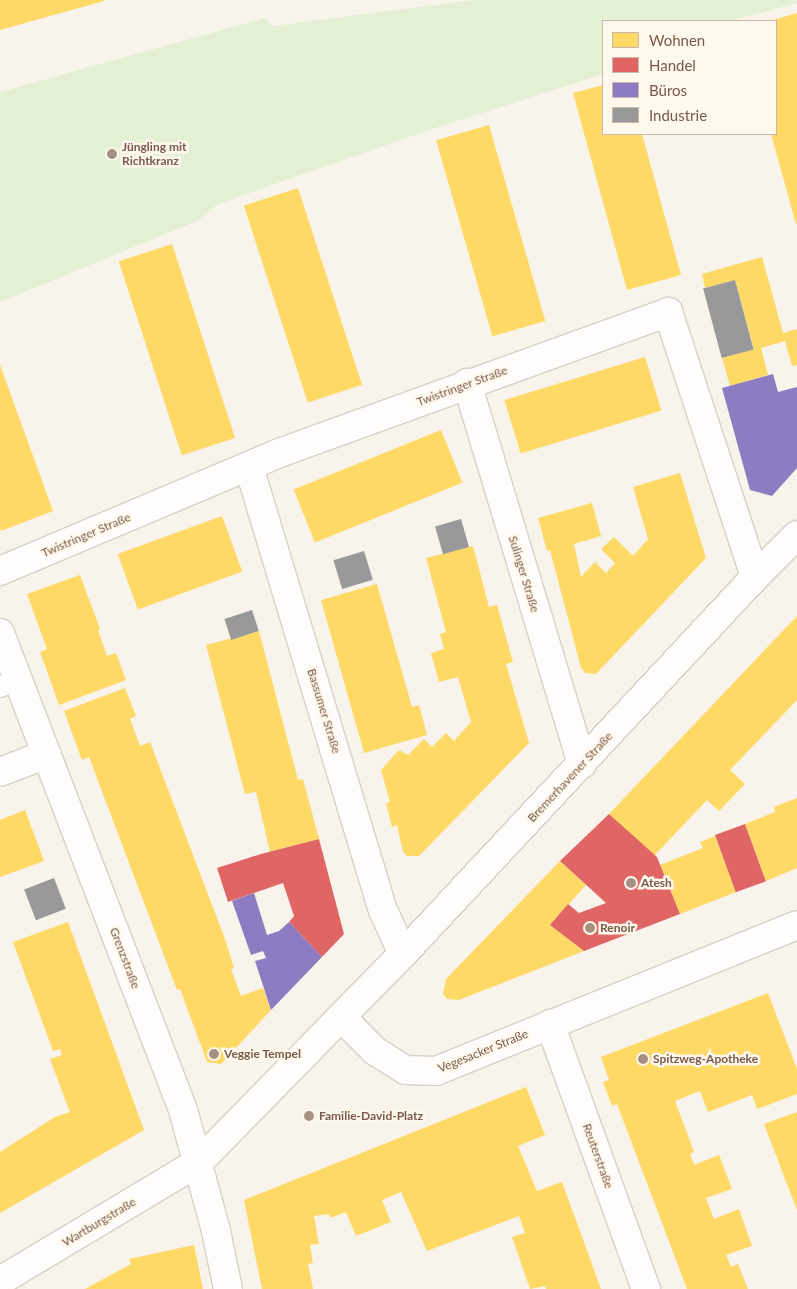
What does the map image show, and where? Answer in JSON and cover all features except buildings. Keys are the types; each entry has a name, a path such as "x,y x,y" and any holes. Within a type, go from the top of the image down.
{"street":[{"name":"Twistringer Straße","path":"0,571 282,452 467,383 668,312 755,577"},
{"name":"Sulinger Straße","path":"467,383 582,764"},
{"name":"Bassumer Straße","path":"249,467 384,910 403,954"},
{"name":"Bremerhavener Straße","path":"341,1017 403,954 755,577 797,535"},
{"name":"Grenzstraße","path":"0,633 9,683 47,754 183,1110 216,1231 228,1289"},
{"path":"0,772 47,754"},
{"name":"Vegesacker Straße","path":"341,1017 375,1051 405,1070 436,1071 796,927"},
{"path":"198,1162 341,1017"},
{"name":"Reuterstraße","path":"550,1024 646,1289"},
{"name":"Wartburgstraße","path":"0,1281 198,1162"}],"green space":[{"path":"474,0 797,0 797,3 734,20 602,20 602,74 426,131 218,204 197,221 0,302 0,92 265,18 273,26"}],"place":[{"name":"Jüngling mit Richtkranz","path":"112,154"},
{"name":"Atesh","path":"631,883"},
{"name":"Renoir","path":"590,928"},
{"name":"Veggie Tempel","path":"214,1054"},
{"name":"Spitzweg-Apotheke","path":"643,1059"},
{"name":"Familie-David-Platz","path":"309,1116"}]}
